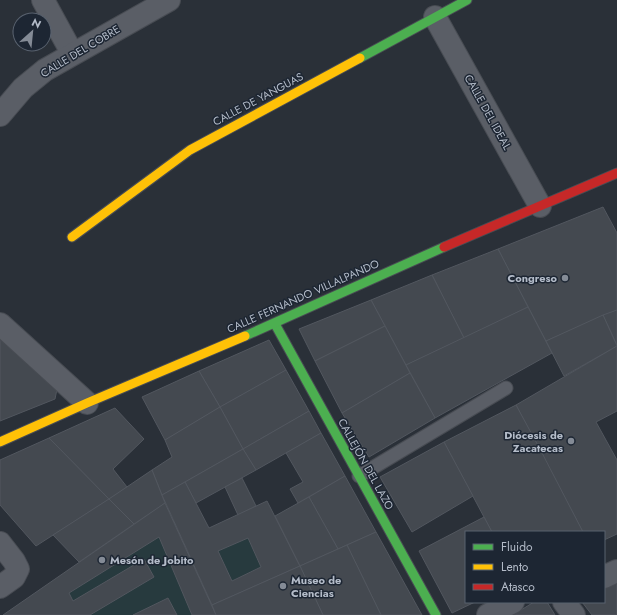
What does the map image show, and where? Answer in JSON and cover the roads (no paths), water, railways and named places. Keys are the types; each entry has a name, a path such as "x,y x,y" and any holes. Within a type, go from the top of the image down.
{"street":[{"path":"43,0 72,53"},
{"name":"CALLE DEL COBRE","path":"0,115 23,88 45,70 72,53 169,0"},
{"name":"CALLE DE YANGUAS","path":"72,237 190,150 467,0"},
{"name":"CALLE DEL IDEAL","path":"435,17 540,206"},
{"name":"CALLE FERNANDO VILLALPANDO","path":"0,442 87,403 275,324 398,267 617,173"},
{"path":"0,324 87,403"},
{"name":"CALLEJÓN DEL LAZO","path":"275,324 436,615"},
{"path":"0,543 14,561 18,569 14,577 0,587"},
{"path":"605,577 617,571"},
{"path":"488,615 512,603"},
{"path":"565,603 574,615"}],"lane":[{"path":"359,476 506,388"}],"place":[{"name":"Congreso","path":"565,278"},
{"name":"Diócesis de Zacatecas","path":"571,441"},
{"name":"Mesón de Jobito","path":"102,560"},
{"name":"Museo de Ciencias","path":"283,586"}]}
